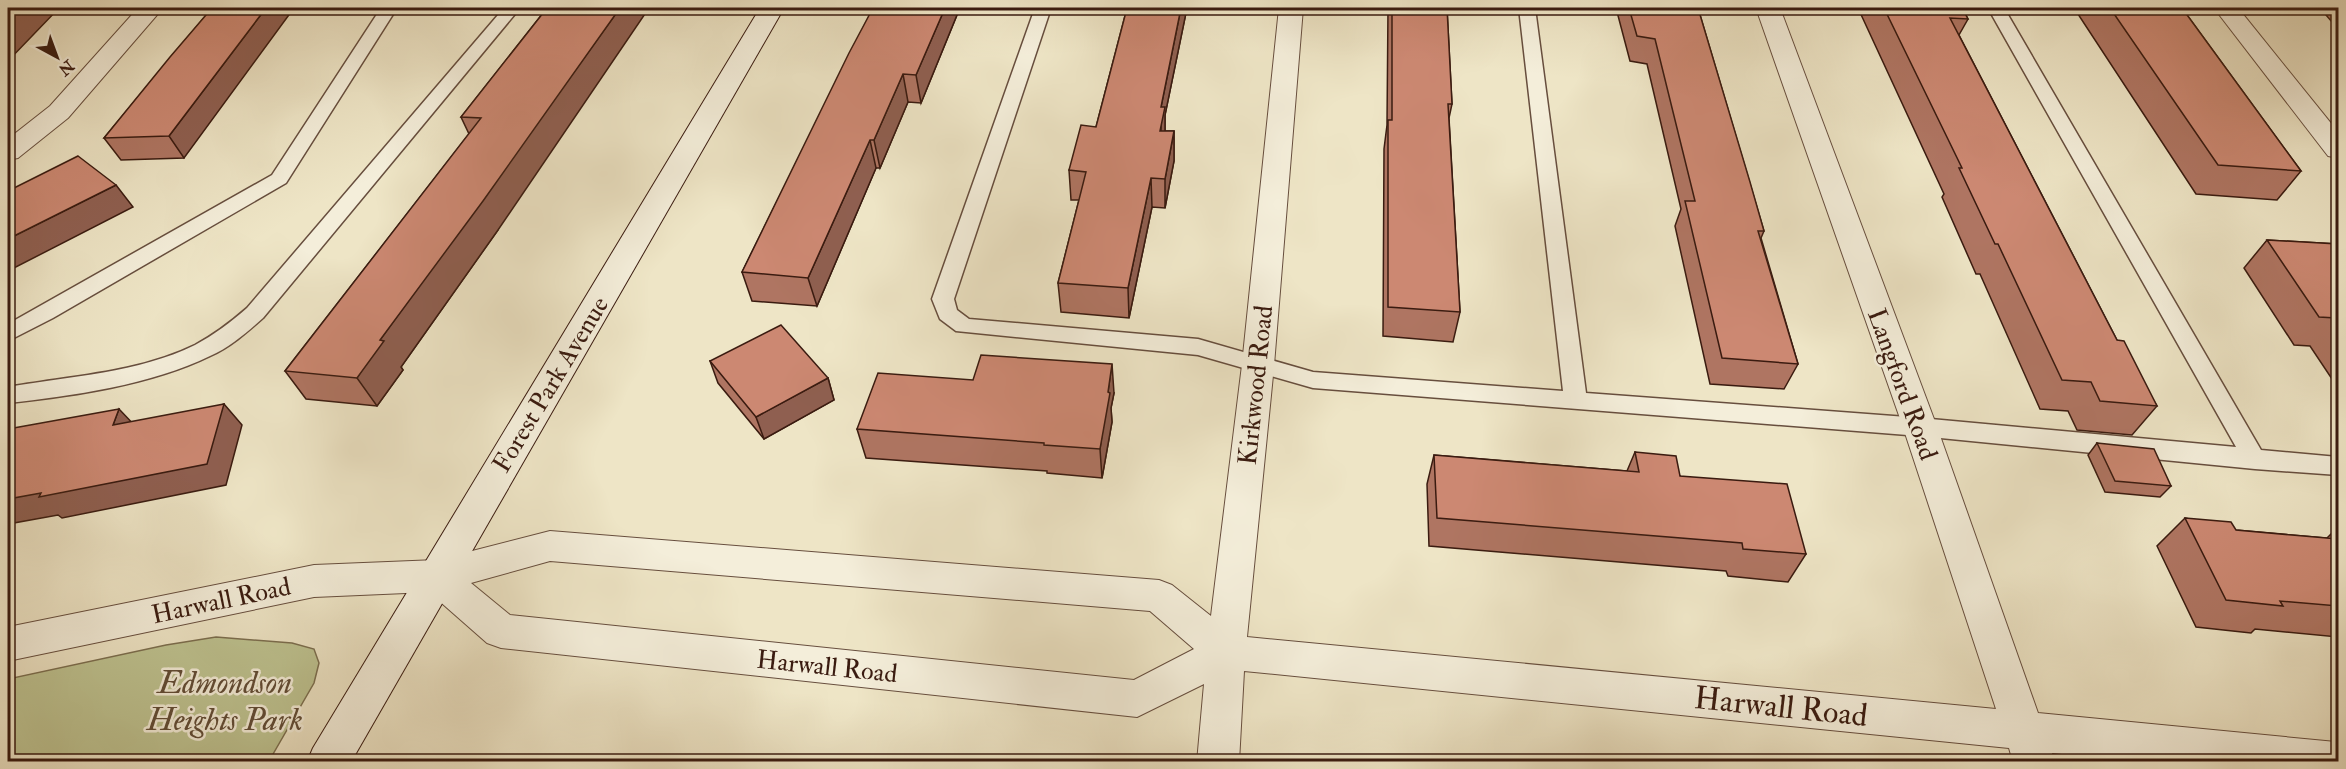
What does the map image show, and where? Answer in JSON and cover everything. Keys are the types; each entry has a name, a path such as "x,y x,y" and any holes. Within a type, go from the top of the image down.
{"street":[{"path":"8,152 59,112 151,8"},
{"name":"Forest Park Avenue","path":"328,762 772,8"},
{"name":"Kirkwood Road","path":"1218,762 1291,8"},
{"name":"Langford Road","path":"1768,8 1920,428 2028,745"},
{"path":"2226,8 2338,150"},
{"name":"Harwall Road","path":"8,645 315,581 437,576 550,546 1159,596 1227,652 2028,745 2336,762"},
{"name":"Harwall Road","path":"437,576 501,631 1137,699 1227,652"}],"lane":[{"path":"8,333 279,179 389,8"},
{"path":"8,395 159,367 202,351 232,333 255,313 512,8"},
{"path":"1043,8 944,299 948,314 964,326 1198,347 1313,380 1920,428 2338,466"},
{"path":"1527,8 1576,401"},
{"path":"1996,8 2255,460"}],"green space":[{"name":"Edmondson Heights Park","path":"216,637 292,643 314,649 319,663 314,683 269,761 8,761 8,679 166,645"}],"building":[{"path":"212,8 266,8 169,136 104,138 170,57"},
{"path":"547,8 620,8 483,201 380,340 384,341 357,378 285,371 481,118 461,117"},
{"path":"873,8 945,8 916,75 903,74 874,140 870,140 808,278 742,272 849,53"},
{"path":"1127,8 1181,8 1161,107 1165,107 1160,131 1174,131 1165,179 1151,178 1128,288 1058,283 1086,172 1069,170 1081,125 1096,127"},
{"path":"1392,8 1447,8 1452,104 1448,104 1460,312 1388,307 1388,120 1392,120"},
{"path":"1629,8 1698,8 1764,231 1758,231 1798,364 1722,358 1685,201 1695,201 1655,39 1637,36"},
{"path":"1884,8 1962,8 1968,19 1950,18 2117,340 2124,341 2157,406 2100,401 2091,382 2062,380"},
{"path":"2110,8 2182,8 2301,171 2218,165"},
{"path":"78,156 116,185 8,239 8,191"},
{"path":"2267,240 2338,244 2338,321 2336,318 2319,317"},
{"path":"781,325 828,378 756,417 710,361"},
{"path":"981,355 1112,364 1108,392 1110,393 1100,449 857,429 878,373 973,380"},
{"path":"224,404 207,464 39,497 41,493 8,499 8,429 119,409 113,425"},
{"path":"2097,443 2154,449 2171,486 2115,481"},
{"path":"1635,452 1676,456 1680,476 1787,484 1806,554 1743,549 1742,543 1437,518 1434,455 1639,472"},
{"path":"2185,518 2231,522 2236,530 2337,539 2333,532 2338,533 2338,606 2280,601 2283,606 2226,600"}]}
